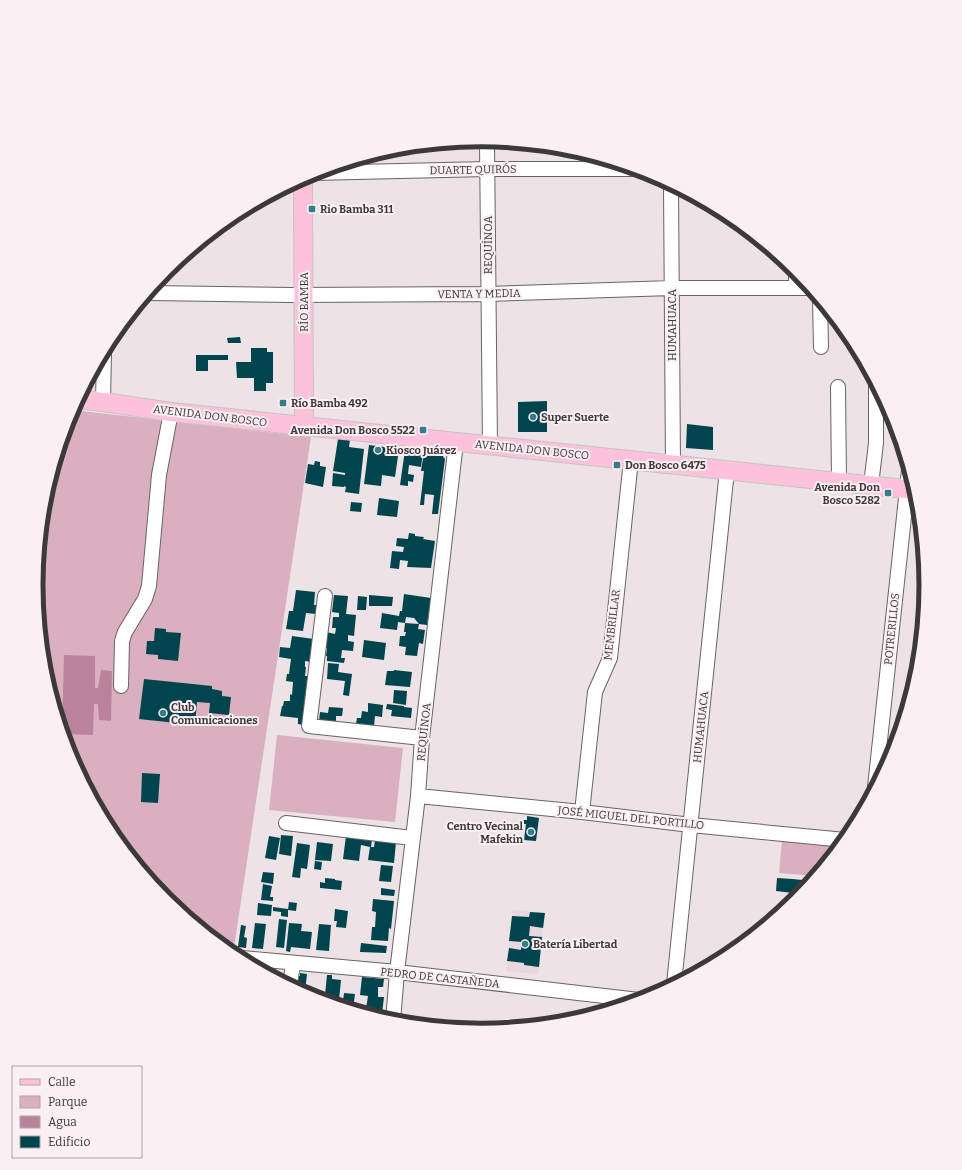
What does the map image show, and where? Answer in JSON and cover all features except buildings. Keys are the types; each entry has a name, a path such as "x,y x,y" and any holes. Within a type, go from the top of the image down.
{"main road":[{"name":"RÍO BAMBA","path":"298,425 298,295 303,185"},
{"name":"RÍO BAMBA","path":"291,190 298,295"},
{"name":"AVENIDA DON BOSCO","path":"84,400 171,412 908,489"}],"street":[{"name":"REQUÍNOA","path":"487,147 490,446"},
{"name":"DUARTE QUIRÓS","path":"333,173 619,169"},
{"name":"HUMAHUACA","path":"671,190 673,465"},
{"name":"VENTA Y MEDIA","path":"155,293 298,295 488,294 672,288 803,288"},
{"path":"820,308 821,347"},
{"path":"103,402 104,363"},
{"path":"838,387 839,482"},
{"path":"871,485 876,443 876,395"},
{"path":"121,686 122,641 125,632 145,600 149,586 159,475 171,412"},
{"name":"REQUÍNOA","path":"394,1014 412,838 418,796 422,738 456,442"},
{"name":"MEMBRILLAR","path":"582,812 594,692 610,658 631,460"},
{"name":"HUMAHUACA","path":"675,978 727,470"},
{"name":"POTRERILLOS","path":"877,773 910,496"},
{"path":"325,596 309,726 422,738"},
{"name":"JOSÉ MIGUEL DEL PORTILLO","path":"418,796 837,839"},
{"path":"286,823 412,838"},
{"name":"PEDRO DE CASTAÑEDA","path":"254,959 397,972 626,999"},
{"path":"291,980 293,963"}],"shaded area":[{"name":"Batería Libertad","path":"513,910 545,913 538,974 506,971"}],"green space":[{"name":"Club Comunicaciones","path":"79,411 311,437 234,946 192,914 171,895 152,874 117,828 88,779 76,753 66,726 51,670 44,614 44,556 51,500 66,444"},
{"path":"277,735 403,748 395,822 269,810"},
{"path":"782,840 833,845 809,875 779,873"}],"water":[{"path":"64,655 95,656 95,688 98,688 101,670 112,671 111,721 99,720 98,704 94,704 93,735 69,734 62,714"}],"place":[{"name":"Rio Bamba 311","path":"312,209"},
{"name":"Río Bamba 492","path":"283,403"},
{"name":"Super Suerte","path":"533,417"},
{"name":"Avenida Don Bosco 5522","path":"423,430"},
{"name":"Kiosco Juárez","path":"378,450"},
{"name":"Don Bosco 6475","path":"617,465"},
{"name":"Avenida Don Bosco 5282","path":"888,493"},
{"name":"Club Comunicaciones","path":"163,713"},
{"name":"Centro Vecinal Mafekin","path":"531,832"},
{"name":"Batería Libertad","path":"525,944"}]}
